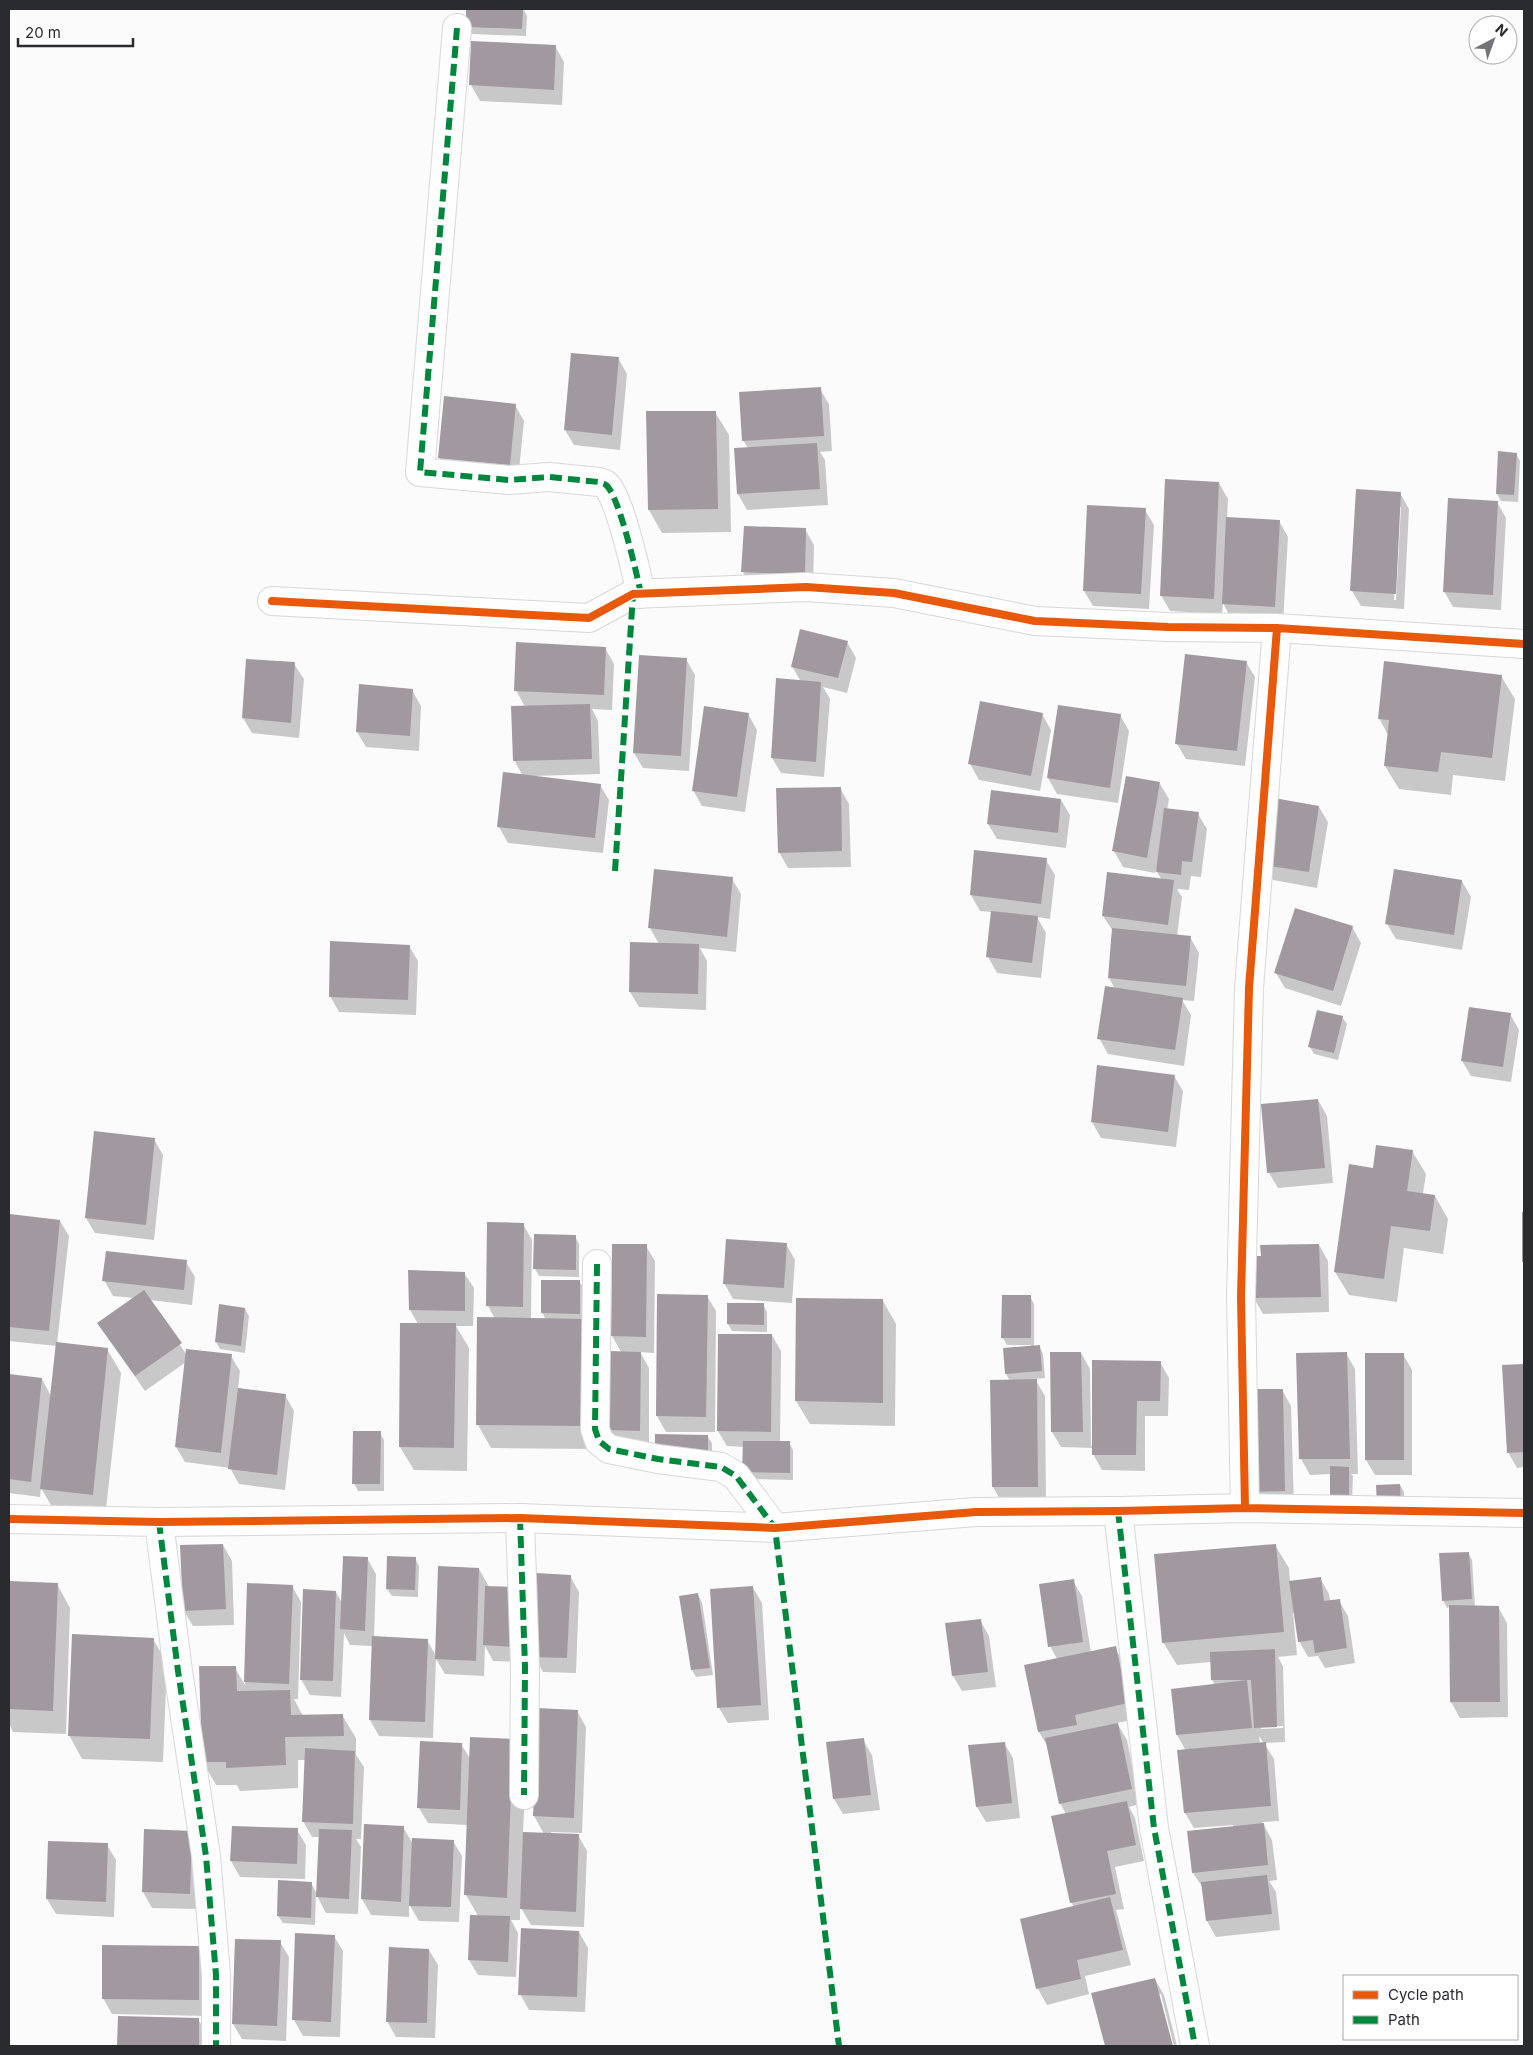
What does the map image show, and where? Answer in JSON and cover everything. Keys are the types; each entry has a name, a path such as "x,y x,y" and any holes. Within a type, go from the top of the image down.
{"street":[{"path":"457,28 420,472 509,480 549,477 599,482 606,485 612,492 620,516 641,594"},
{"path":"272,601 589,618 633,594 806,587 894,593 1035,621 1168,627 1277,628 1524,644"},
{"path":"1245,1508 1241,1297 1249,988 1277,628"},
{"path":"597,1264 595,1429 599,1440 608,1448 634,1454 721,1467 736,1476 775,1528"},
{"path":"9,1519 159,1522 520,1518 775,1528 976,1512 1245,1508 1524,1513"},
{"path":"1118,1511 1154,1828 1195,2046"},
{"path":"520,1518 525,1667 524,1795"},
{"path":"159,1522 178,1671 206,1856 216,1975 216,2046"}],"building":[{"path":"466,9 523,9 522,29 466,27"},
{"path":"471,41 556,45 554,90 469,85"},
{"path":"571,353 619,357 612,435 564,430"},
{"path":"821,387 824,436 742,441 739,392"},
{"path":"444,396 516,404 510,465 438,458"},
{"path":"646,411 716,411 718,509 648,510"},
{"path":"817,443 820,489 737,494 734,448"},
{"path":"1498,451 1517,453 1514,495 1496,494"},
{"path":"1165,479 1219,482 1214,599 1160,596"},
{"path":"1356,489 1401,492 1396,594 1350,591"},
{"path":"1448,498 1498,501 1493,595 1443,592"},
{"path":"1087,505 1146,508 1141,594 1083,591"},
{"path":"1226,517 1280,520 1275,607 1222,604"},
{"path":"744,526 806,528 805,575 741,572"},
{"path":"800,629 848,641 838,678 791,667"},
{"path":"516,642 606,647 604,695 514,691"},
{"path":"1185,654 1247,661 1237,751 1175,744"},
{"path":"639,655 687,658 681,756 633,753"},
{"path":"246,659 295,662 291,723 242,718"},
{"path":"1384,661 1502,675 1492,758 1441,752 1438,772 1384,766 1389,720 1378,719"},
{"path":"776,678 821,682 816,762 771,758"},
{"path":"359,684 413,689 410,736 356,732"},
{"path":"980,701 1043,713 1031,776 968,764"},
{"path":"590,704 592,759 513,761 511,706"},
{"path":"1058,705 1121,714 1110,788 1047,778"},
{"path":"704,706 749,713 737,797 692,791"},
{"path":"503,772 601,784 595,838 497,827"},
{"path":"1126,776 1160,782 1147,858 1112,851"},
{"path":"841,787 842,851 778,853 776,788"},
{"path":"991,790 1061,799 1058,833 987,824"},
{"path":"1274,798 1319,806 1309,872 1263,865"},
{"path":"1164,808 1199,812 1192,862 1182,861 1181,875 1156,872"},
{"path":"974,850 1047,858 1041,904 970,895"},
{"path":"654,869 733,877 727,937 648,928"},
{"path":"1394,869 1462,880 1454,935 1385,924"},
{"path":"1107,872 1174,880 1168,925 1102,916"},
{"path":"1295,908 1353,926 1333,991 1274,973"},
{"path":"991,911 1038,916 1032,963 986,957"},
{"path":"1112,928 1191,936 1186,986 1108,978"},
{"path":"330,941 410,945 408,1000 329,997"},
{"path":"630,942 699,944 698,994 629,992"},
{"path":"1105,986 1183,998 1175,1050 1097,1039"},
{"path":"1469,1007 1511,1013 1503,1067 1461,1061"},
{"path":"1317,1010 1343,1016 1334,1053 1308,1047"},
{"path":"1097,1065 1175,1075 1168,1132 1091,1122"},
{"path":"1318,1099 1325,1168 1267,1173 1261,1104"},
{"path":"94,1131 155,1138 146,1225 85,1218"},
{"path":"1376,1145 1413,1150 1407,1191 1435,1195 1430,1231 1391,1226 1384,1279 1334,1272 1349,1164 1373,1168"},
{"path":"1522,1212 1524,1212 1524,1262 1522,1262"},
{"path":"10,1214 60,1220 49,1331 9,1327"},
{"path":"487,1222 524,1223 523,1307 486,1306"},
{"path":"534,1234 576,1235 576,1270 533,1269"},
{"path":"726,1239 787,1243 784,1288 723,1284"},
{"path":"612,1244 647,1244 646,1337 611,1336"},
{"path":"1319,1244 1321,1297 1252,1298 1251,1256 1261,1256 1260,1245"},
{"path":"106,1251 187,1260 184,1290 102,1281"},
{"path":"408,1270 465,1272 465,1311 409,1310"},
{"path":"541,1280 580,1280 580,1314 541,1313"},
{"path":"144,1290 182,1343 135,1376 97,1323"},
{"path":"657,1294 708,1295 706,1417 656,1416"},
{"path":"1002,1295 1031,1295 1031,1338 1001,1338"},
{"path":"796,1298 883,1299 883,1403 795,1401"},
{"path":"727,1303 764,1303 764,1325 727,1324"},
{"path":"219,1304 245,1308 241,1346 215,1342"},
{"path":"477,1317 583,1319 582,1426 476,1425"},
{"path":"400,1323 456,1323 454,1448 399,1447"},
{"path":"718,1334 772,1334 771,1432 717,1431"},
{"path":"56,1342 108,1348 93,1495 40,1489"},
{"path":"1040,1345 1042,1371 1005,1374 1003,1348"},
{"path":"186,1349 232,1354 221,1453 175,1447"},
{"path":"609,1351 641,1352 640,1431 608,1430"},
{"path":"1050,1352 1081,1352 1083,1432 1051,1432"},
{"path":"1347,1352 1350,1459 1299,1459 1296,1353"},
{"path":"1365,1353 1404,1353 1404,1460 1365,1460"},
{"path":"1092,1360 1161,1361 1160,1401 1137,1401 1136,1455 1092,1455"},
{"path":"1524,1364 1524,1452 1507,1453 1502,1365"},
{"path":"9,1374 42,1378 31,1482 9,1479"},
{"path":"1037,1379 1038,1487 992,1487 990,1380"},
{"path":"238,1388 286,1394 277,1475 228,1469"},
{"path":"1248,1389 1283,1389 1285,1491 1250,1492"},
{"path":"353,1431 381,1431 380,1484 352,1484"},
{"path":"655,1434 708,1435 708,1451 655,1451"},
{"path":"743,1441 790,1441 790,1473 742,1472"},
{"path":"1330,1466 1349,1467 1349,1496 1330,1496"},
{"path":"1400,1484 1401,1504 1377,1505 1376,1485"},
{"path":"223,1544 226,1609 183,1611 180,1545"},
{"path":"1276,1544 1284,1632 1162,1643 1154,1554"},
{"path":"1469,1552 1472,1599 1442,1601 1439,1553"},
{"path":"343,1556 368,1557 365,1631 340,1629"},
{"path":"387,1556 416,1557 415,1590 386,1589"},
{"path":"438,1566 479,1568 476,1661 435,1659"},
{"path":"536,1573 571,1575 567,1658 533,1657"},
{"path":"1321,1577 1324,1601 1340,1599 1347,1648 1315,1653 1313,1640 1298,1642 1289,1581"},
{"path":"1074,1579 1083,1642 1048,1647 1039,1584"},
{"path":"9,1581 58,1583 53,1711 9,1709"},
{"path":"247,1583 293,1585 289,1684 244,1682"},
{"path":"485,1586 516,1587 514,1647 483,1645"},
{"path":"753,1586 761,1705 717,1708 710,1589"},
{"path":"303,1589 336,1591 333,1681 300,1680"},
{"path":"698,1593 710,1668 691,1670 679,1596"},
{"path":"1449,1605 1499,1606 1500,1702 1450,1702"},
{"path":"981,1619 988,1672 952,1676 945,1623"},
{"path":"72,1634 154,1638 150,1739 68,1736"},
{"path":"372,1636 428,1639 425,1722 369,1720"},
{"path":"1116,1646 1128,1703 1075,1715 1077,1725 1038,1732 1024,1665"},
{"path":"1275,1649 1277,1727 1254,1728 1251,1680 1211,1680 1210,1652"},
{"path":"199,1666 236,1666 237,1691 290,1690 291,1715 343,1714 344,1736 285,1737 286,1765 226,1768 226,1762 202,1762"},
{"path":"1247,1680 1252,1728 1176,1735 1171,1689"},
{"path":"537,1708 578,1710 574,1818 533,1816"},
{"path":"1118,1723 1132,1789 1059,1804 1045,1738"},
{"path":"470,1737 513,1739 507,1898 464,1895"},
{"path":"864,1738 871,1795 833,1799 826,1742"},
{"path":"420,1741 462,1743 460,1810 417,1808"},
{"path":"1005,1742 1012,1803 976,1807 968,1745"},
{"path":"1266,1742 1271,1806 1184,1813 1177,1750"},
{"path":"305,1748 355,1751 353,1824 302,1822"},
{"path":"1127,1801 1136,1845 1107,1851 1116,1894 1070,1903 1051,1816"},
{"path":"1264,1823 1268,1865 1192,1873 1187,1831"},
{"path":"364,1824 404,1826 401,1902 361,1899"},
{"path":"232,1826 298,1828 297,1864 230,1861"},
{"path":"144,1829 192,1831 190,1894 142,1892"},
{"path":"319,1829 352,1830 349,1899 316,1897"},
{"path":"523,1832 579,1834 576,1912 520,1909"},
{"path":"412,1838 454,1840 451,1907 409,1906"},
{"path":"48,1841 108,1843 106,1902 46,1899"},
{"path":"1267,1875 1272,1914 1206,1921 1201,1882"},
{"path":"278,1880 312,1882 311,1918 277,1916"},
{"path":"1110,1897 1123,1950 1077,1960 1081,1979 1036,1989 1020,1919"},
{"path":"470,1915 510,1916 508,1962 468,1960"},
{"path":"521,1928 579,1931 577,1997 518,1995"},
{"path":"295,1933 335,1935 331,2022 292,2020"},
{"path":"235,1939 281,1940 277,2026 232,2024"},
{"path":"102,1945 199,1946 199,2000 102,1999"},
{"path":"389,1947 429,1949 427,2023 386,2022"},
{"path":"1155,1978 1173,2046 1105,2046 1091,1993"},
{"path":"118,2016 199,2018 199,2046 117,2046"}],"marked path":[{"path":"457,28 420,472 509,480 549,477 599,482 606,485 611,492 622,519 641,594"},
{"path":"615,871 633,594"},
{"path":"597,1264 595,1429 599,1441 609,1449 658,1459 721,1467 736,1476 775,1528 839,2046"},
{"path":"1118,1511 1154,1828 1195,2046"},
{"path":"520,1518 525,1667 524,1795"},
{"path":"159,1522 178,1671 206,1856 216,1975 216,2046"}],"cycle path":[{"path":"272,601 589,618 633,594 806,587 894,593 1035,621 1168,627 1277,628 1524,644"},
{"path":"1245,1508 1241,1297 1249,988 1277,628"},
{"path":"9,1519 159,1522 520,1518 775,1528 976,1512 1245,1508 1524,1513"}]}
